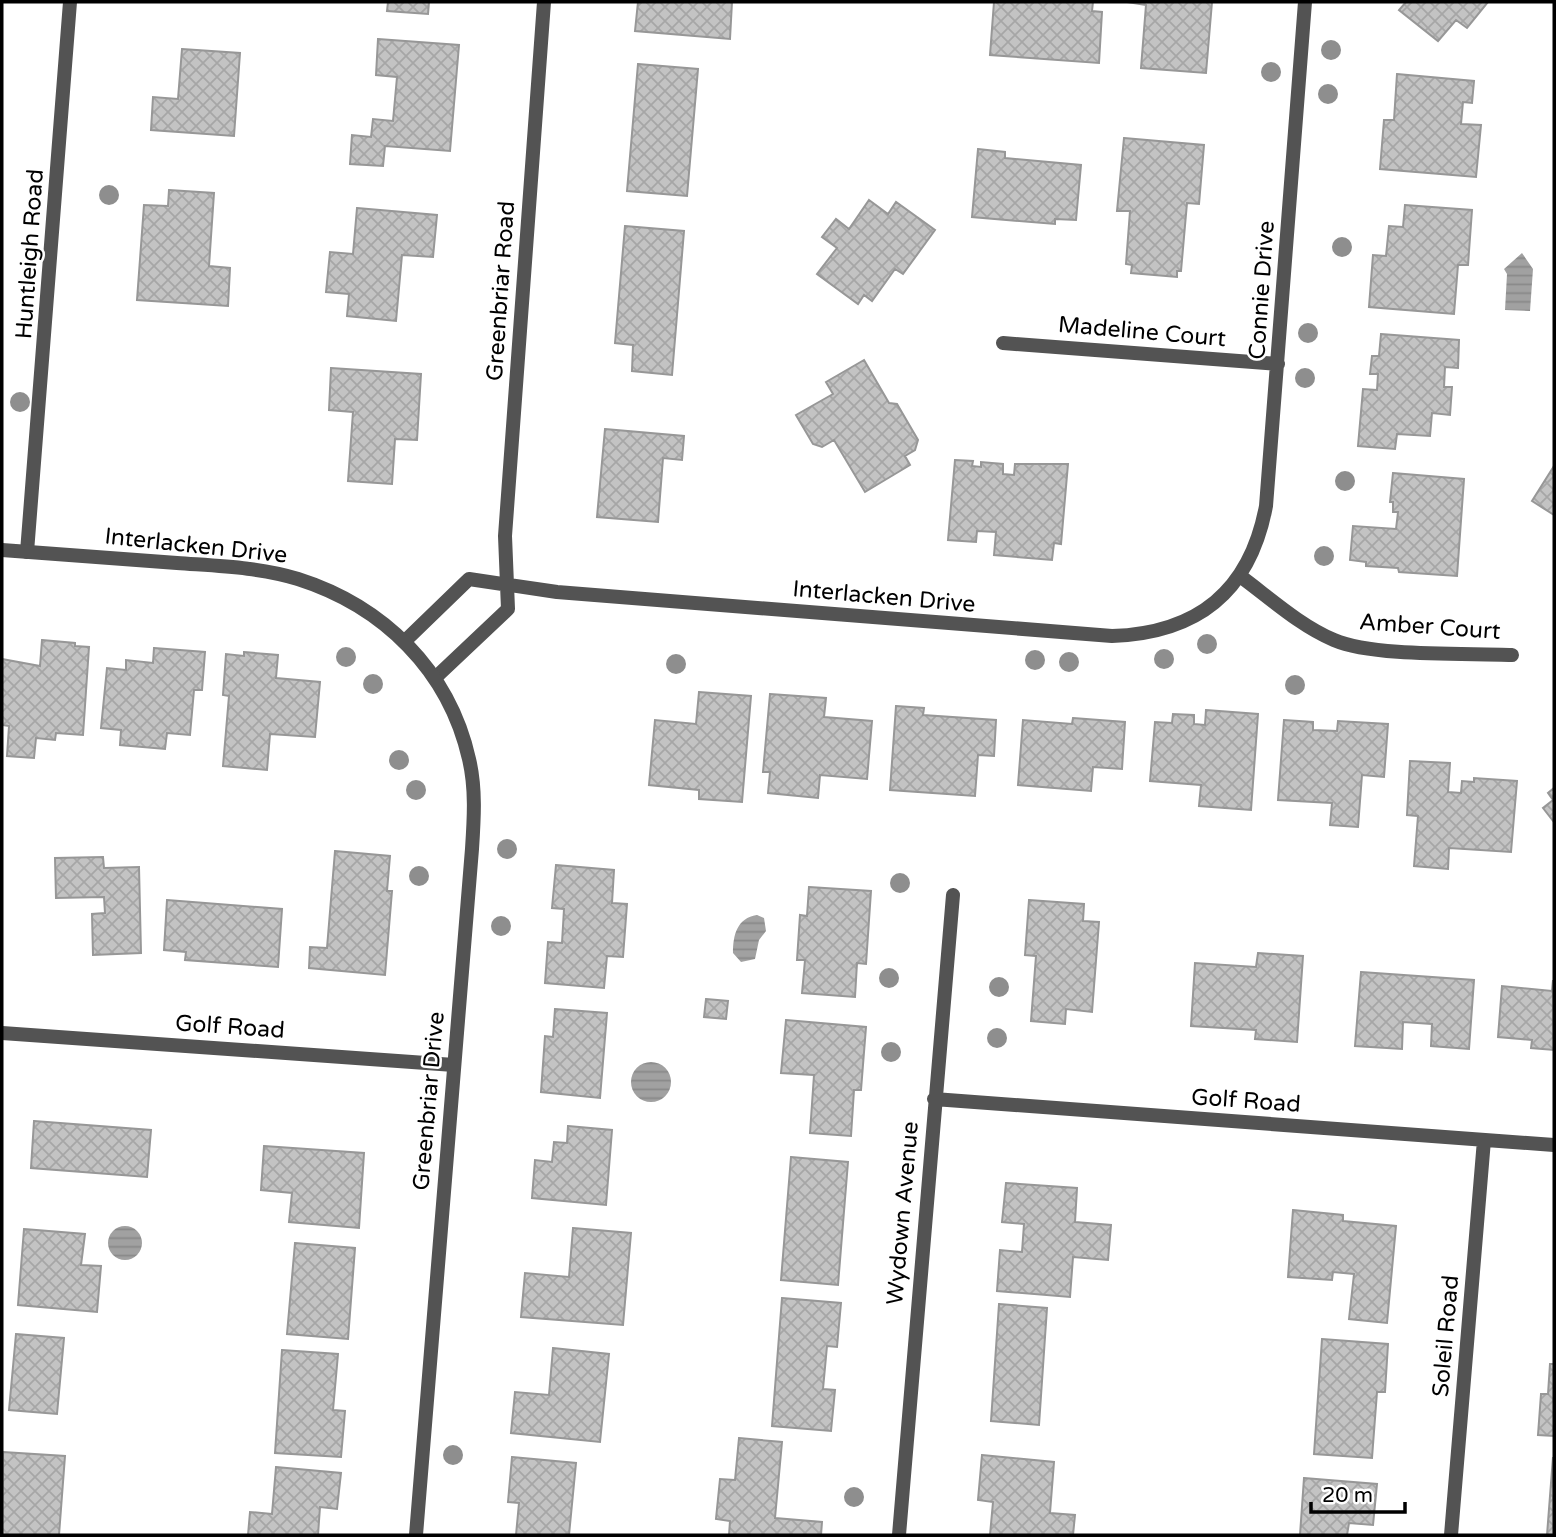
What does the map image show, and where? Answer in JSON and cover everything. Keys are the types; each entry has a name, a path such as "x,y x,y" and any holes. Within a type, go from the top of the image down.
{"street":[{"name":"Huntleigh Road","path":"27,552 70,2"},
{"name":"Greenbriar Road","path":"435,678 508,609 505,536 544,2"},
{"name":"Connie Drive","path":"1240,576 1260,538 1266,506 1305,2"},
{"name":"Madeline Court","path":"1003,343 1278,364"},
{"name":"Interlacken Drive","path":"2,550 265,571 329,590 368,611 405,640 435,678"},
{"name":"Interlacken Drive","path":"506,585 571,594 1112,636 1142,635 1172,627 1206,610 1240,576"},
{"name":"Amber Court","path":"1240,576 1297,620 1336,641 1379,649 1512,655"},
{"path":"405,640 469,579 506,585"},
{"name":"Greenbriar Drive","path":"416,1535 474,804 469,759 454,714 435,678"},
{"name":"Wydown Avenue","path":"899,1535 953,895"},
{"name":"Golf Road","path":"2,1032 454,1065"},
{"name":"Golf Road","path":"934,1100 1554,1145"},
{"name":"Soleil Road","path":"1451,1535 1484,1140"}],"shaded area":[{"path":"1522,253 1533,269 1530,311 1505,310 1507,274 1504,269"},
{"path":"757,915 764,918 766,931 759,940 755,959 741,962 733,953 735,934 745,920"},
{"path":"651,1062 659,1063 665,1068 670,1074 670,1090 665,1096 659,1101 651,1102 643,1101 637,1096 632,1090 631,1082 632,1074 637,1068 643,1063"},
{"path":"125,1226 137,1231 142,1243 137,1255 125,1260 113,1255 108,1243 113,1231"}],"building":[{"path":"388,2 429,2 428,14 387,11"},
{"path":"638,2 732,2 730,39 635,31"},
{"path":"994,2 1093,2 1092,11 1102,12 1099,63 990,55"},
{"path":"1127,2 1212,2 1206,73 1141,68 1146,5"},
{"path":"1406,2 1488,2 1467,28 1456,20 1438,41 1399,10"},
{"path":"378,39 459,45 450,151 385,146 383,166 350,164 352,135 371,137 373,119 393,121 397,77 376,75"},
{"path":"182,49 240,53 234,136 151,130 153,97 178,99"},
{"path":"638,64 698,69 687,196 627,191"},
{"path":"1397,74 1474,81 1472,103 1463,102 1461,124 1481,125 1476,177 1380,169 1384,120 1394,120"},
{"path":"1124,138 1204,145 1199,204 1187,203 1181,271 1177,271 1177,277 1131,273 1132,265 1126,264 1130,211 1117,211"},
{"path":"978,149 1005,152 1005,158 1081,165 1076,220 1055,219 1055,224 972,217"},
{"path":"169,190 214,193 209,266 230,268 228,306 137,300 144,205 168,206"},
{"path":"869,200 888,214 896,202 935,230 903,274 895,269 872,301 864,295 858,304 817,274 837,248 822,237 836,219 849,229"},
{"path":"1405,205 1472,210 1468,265 1458,265 1454,314 1369,307 1373,255 1386,256 1389,226 1403,227"},
{"path":"357,208 437,215 433,257 402,255 396,321 347,316 349,294 326,292 330,252 353,254"},
{"path":"625,226 684,231 672,375 632,371 633,345 615,343"},
{"path":"1381,334 1459,340 1458,368 1445,367 1444,387 1452,387 1450,415 1432,413 1430,436 1397,434 1395,449 1358,446 1363,389 1377,390 1378,374 1370,374 1372,356 1379,356"},
{"path":"864,360 889,403 897,404 918,440 915,450 905,456 910,465 865,492 834,440 822,447 813,444 796,415 833,394 826,382"},
{"path":"331,368 421,374 417,440 395,439 392,484 348,481 353,412 329,410"},
{"path":"605,429 684,436 682,460 663,458 658,522 597,517"},
{"path":"955,460 973,461 972,466 981,467 981,462 1003,464 1003,474 1014,475 1015,464 1068,464 1061,544 1054,543 1052,560 994,555 996,532 977,531 976,542 948,540"},
{"path":"1554,466 1554,515 1532,501"},
{"path":"1393,473 1464,479 1457,576 1399,572 1398,568 1366,566 1366,562 1350,560 1353,526 1396,529 1398,512 1393,512 1393,502 1390,502"},
{"path":"42,640 89,647 83,735 56,733 55,740 36,738 34,758 7,756 9,726 2,725 2,659 40,666"},
{"path":"154,648 205,652 202,690 194,690 190,735 167,733 165,749 120,745 121,730 101,728 107,668 126,670 126,660 153,663"},
{"path":"244,652 278,655 276,678 320,682 315,737 270,734 267,770 223,766 229,696 223,695 226,654 244,656"},
{"path":"699,692 751,696 742,802 699,799 699,790 649,785 655,720 696,724"},
{"path":"770,694 826,698 824,717 872,721 867,779 820,775 818,798 768,793 770,772 763,772"},
{"path":"896,706 924,708 923,715 996,720 994,756 978,755 975,796 890,790"},
{"path":"1206,710 1258,714 1251,810 1199,806 1201,785 1150,781 1155,722 1172,723 1173,714 1194,715 1194,724 1205,725"},
{"path":"1073,718 1125,722 1122,769 1093,767 1091,791 1018,785 1023,720 1072,724"},
{"path":"1284,720 1313,722 1313,730 1337,731 1338,721 1388,724 1384,777 1362,775 1358,827 1330,825 1332,803 1278,800"},
{"path":"1410,761 1450,763 1448,792 1461,793 1462,781 1474,782 1474,778 1517,781 1511,852 1449,848 1448,869 1414,866 1418,816 1407,815"},
{"path":"1554,788 1554,822 1543,808 1553,800 1548,793"},
{"path":"335,851 390,856 387,891 392,891 385,975 309,968 310,947 327,948"},
{"path":"103,857 104,868 139,867 141,953 93,955 92,914 105,913 104,897 56,898 55,858"},
{"path":"556,865 614,870 612,903 627,904 623,957 607,956 604,988 545,983 548,942 562,943 564,909 552,908"},
{"path":"809,887 871,891 866,964 857,963 855,997 802,993 805,960 797,960 800,915 807,916"},
{"path":"167,900 282,909 278,967 185,960 186,952 164,950"},
{"path":"1029,900 1084,904 1083,921 1099,922 1092,1012 1066,1009 1065,1024 1031,1021 1036,956 1025,955"},
{"path":"1258,953 1303,956 1297,1042 1255,1039 1256,1030 1191,1026 1195,963 1256,967"},
{"path":"1361,972 1474,980 1469,1049 1431,1046 1432,1024 1403,1022 1402,1049 1355,1046"},
{"path":"1553,980 1554,1050 1531,1048 1532,1040 1498,1037 1502,986 1552,991"},
{"path":"706,999 728,1001 726,1019 704,1017"},
{"path":"555,1009 607,1013 600,1098 541,1092 545,1036 553,1037"},
{"path":"786,1020 866,1027 861,1090 854,1090 851,1136 810,1133 814,1075 781,1073"},
{"path":"34,1121 151,1130 147,1177 31,1168"},
{"path":"568,1126 612,1130 606,1205 532,1198 535,1160 552,1162 554,1142 567,1143"},
{"path":"264,1146 364,1153 359,1228 289,1222 292,1193 261,1190"},
{"path":"791,1157 848,1162 838,1285 781,1280"},
{"path":"1006,1183 1077,1188 1075,1222 1111,1225 1108,1260 1073,1257 1070,1297 997,1291 1000,1250 1022,1252 1024,1224 1002,1222"},
{"path":"1293,1210 1343,1215 1343,1221 1396,1226 1387,1323 1349,1319 1354,1274 1333,1272 1332,1280 1288,1277"},
{"path":"573,1228 631,1233 623,1325 521,1317 525,1273 569,1277"},
{"path":"24,1229 85,1234 81,1265 101,1266 97,1312 18,1305"},
{"path":"295,1243 355,1248 348,1339 287,1334"},
{"path":"782,1298 841,1303 837,1347 827,1346 823,1389 835,1390 831,1431 772,1426"},
{"path":"999,1304 1047,1308 1039,1425 991,1421"},
{"path":"16,1334 64,1338 57,1414 9,1410"},
{"path":"1322,1339 1388,1344 1385,1392 1377,1392 1372,1458 1314,1454"},
{"path":"553,1348 609,1354 600,1442 511,1433 515,1392 549,1395"},
{"path":"282,1350 338,1354 333,1410 345,1411 341,1457 275,1453"},
{"path":"1550,1364 1554,1364 1554,1436 1538,1435 1541,1394 1548,1394"},
{"path":"739,1438 782,1442 775,1518 822,1522 821,1535 729,1535 730,1521 716,1519 720,1479 735,1480"},
{"path":"3,1452 65,1456 59,1535 2,1535"},
{"path":"982,1455 1054,1462 1050,1513 1075,1515 1073,1535 990,1535 993,1502 978,1500"},
{"path":"512,1457 576,1463 569,1535 516,1535 519,1503 508,1502"},
{"path":"1553,1457 1554,1535 1547,1535"},
{"path":"276,1467 341,1473 337,1509 320,1507 318,1535 248,1535 250,1512 272,1514"},
{"path":"1304,1478 1377,1484 1373,1525 1349,1523 1347,1535 1300,1535"}]}
